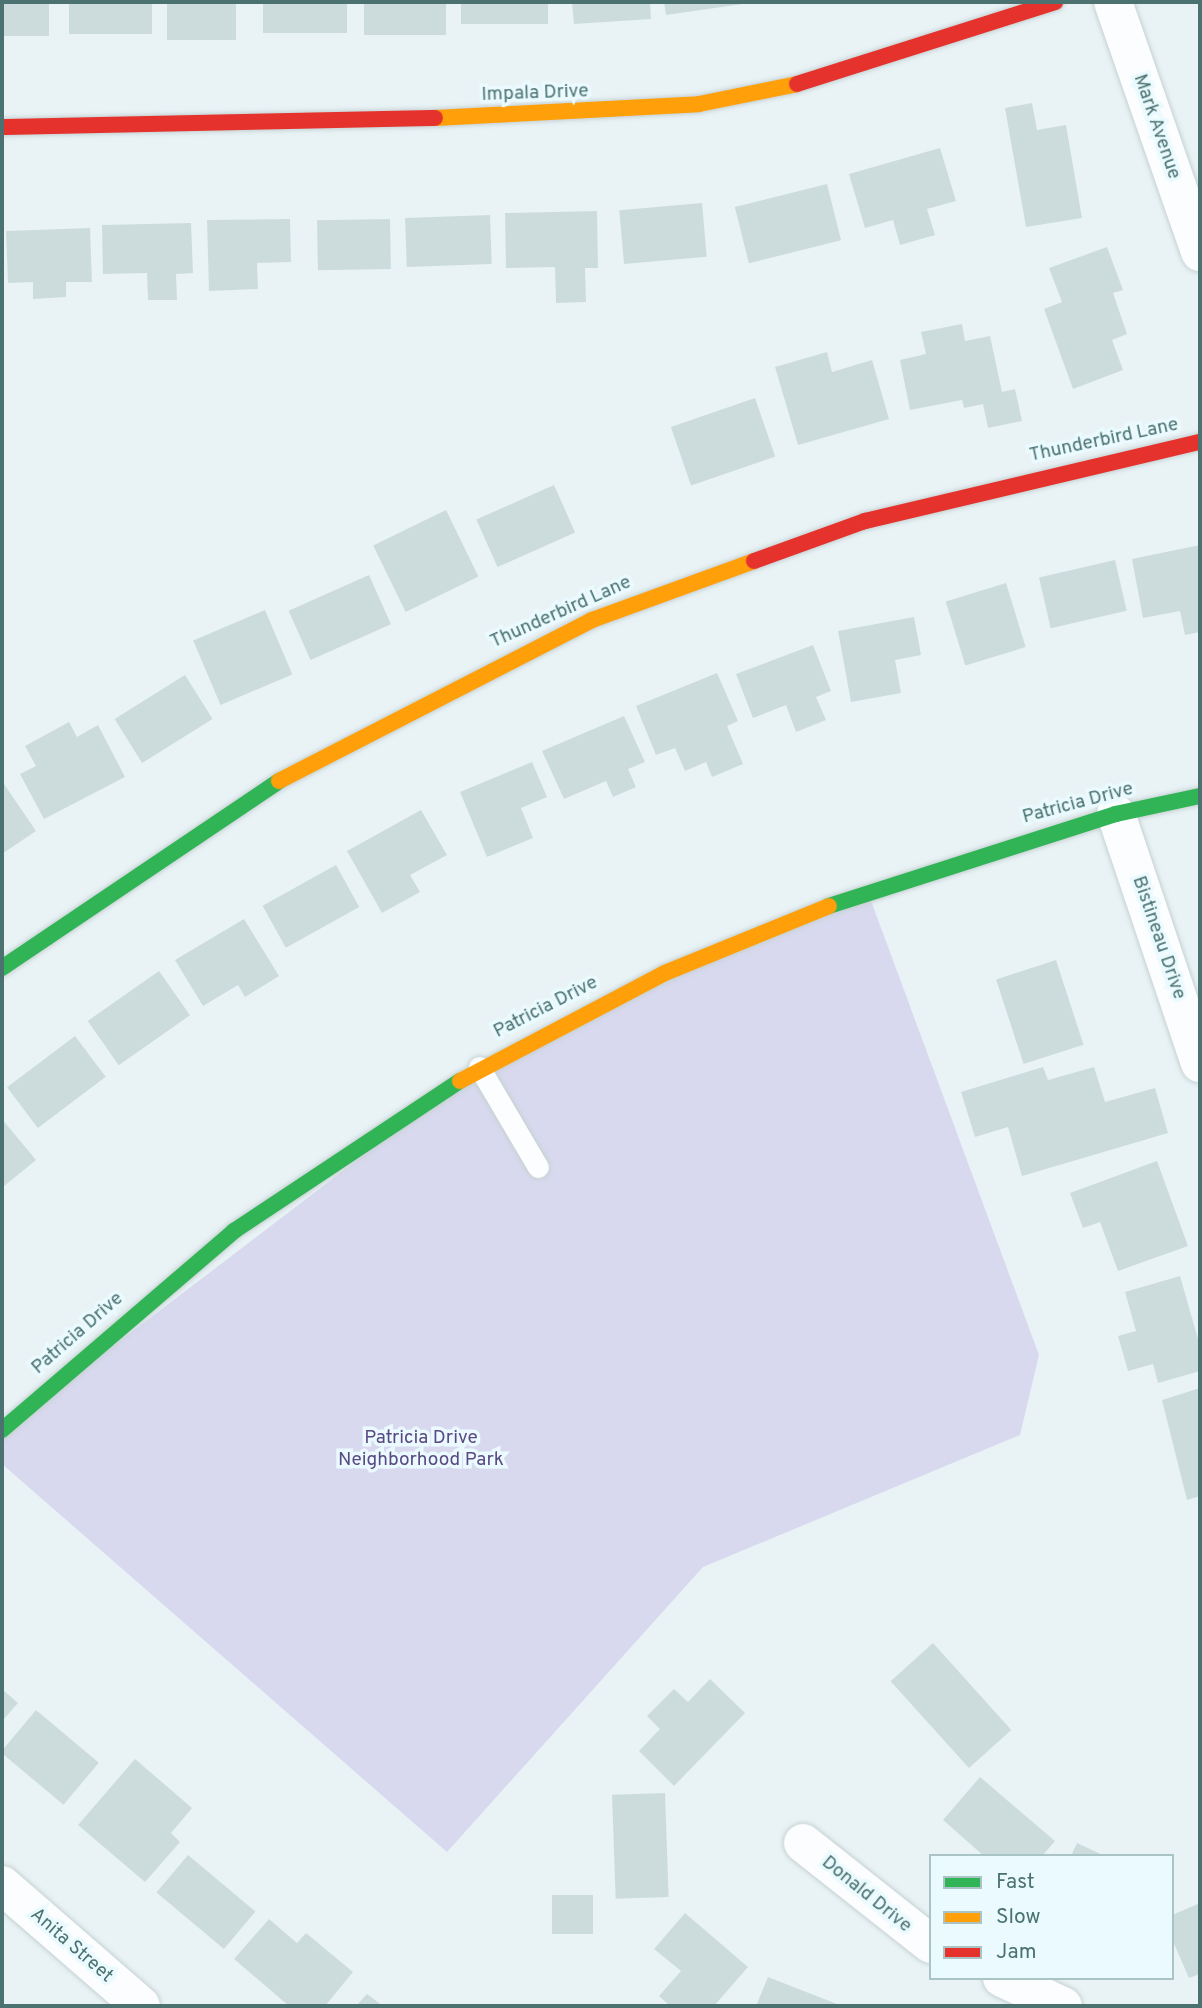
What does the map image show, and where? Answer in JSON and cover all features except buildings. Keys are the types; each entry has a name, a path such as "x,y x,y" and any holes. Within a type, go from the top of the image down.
{"street":[{"name":"Impala Drive","path":"2,127 550,116 699,104 826,78 1055,2"},
{"name":"Mark Avenue","path":"1113,2 1200,252"},
{"name":"Thunderbird Lane","path":"2,968 260,790 592,620 865,522 1200,442"},
{"name":"Patricia Drive","path":"2,1430 234,1231 479,1067 768,928 901,877 1116,814 1200,796"},
{"name":"Bistineau Drive","path":"1116,814 1200,1063"},
{"name":"Donald Drive","path":"803,1843 929,1942"},
{"name":"Anita Street","path":"3,1889 141,2006"},
{"path":"1006,1980 1063,2006"}],"lane":[{"path":"479,1067 538,1167"}],"green space":[{"name":"Patricia Drive Neighborhood Park","path":"867,890 1039,1355 1020,1435 703,1567 447,1852 2,1464 2,1431 479,1067"}],"traffic: fast":[{"path":"2,968 279,781"},
{"path":"829,906 1116,814 1200,796"},
{"path":"2,1430 234,1231 460,1081"}],"traffic: slow":[{"path":"435,118 699,104 797,84"},
{"path":"279,781 592,620 754,561"},
{"path":"460,1081 665,973 829,906"}],"traffic: jam":[{"path":"797,84 1055,2"},
{"path":"2,127 435,118"},
{"path":"754,561 865,521 1200,442"}]}
